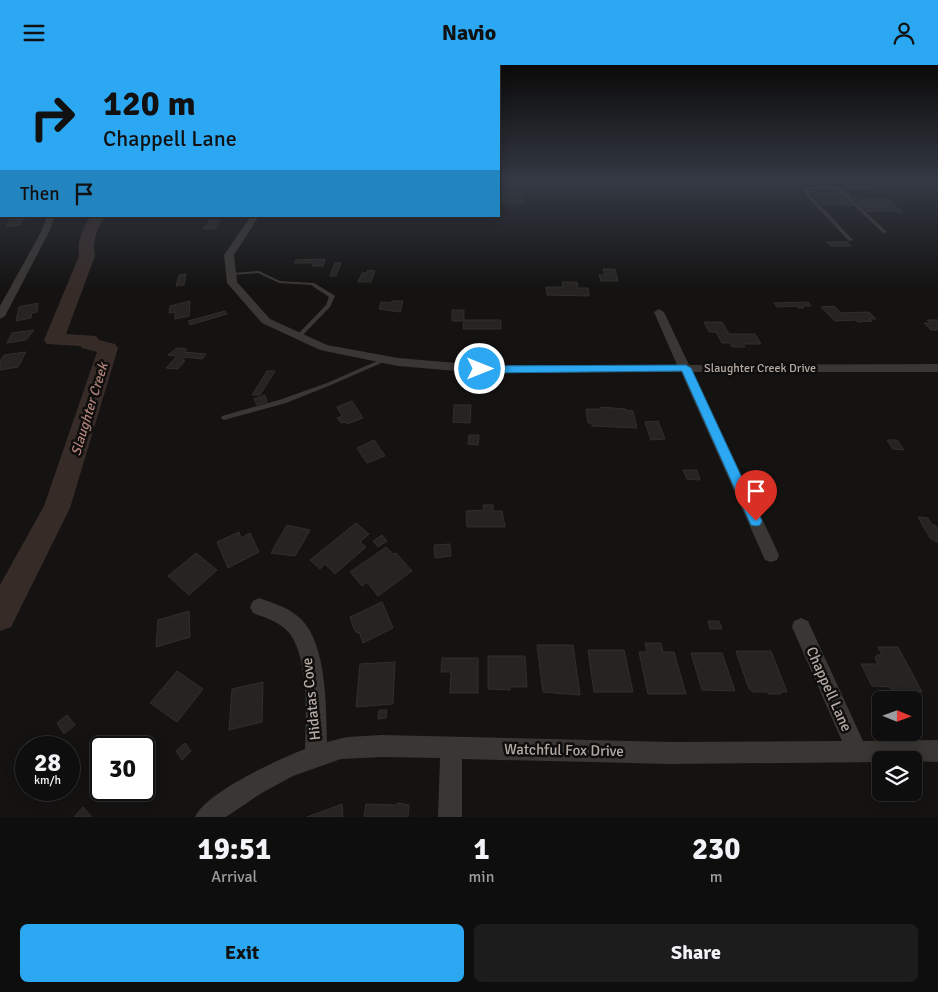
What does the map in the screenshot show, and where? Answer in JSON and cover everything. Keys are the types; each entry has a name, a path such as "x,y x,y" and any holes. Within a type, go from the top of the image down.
{"street":[{"path":"2,312 45,232 51,217"},
{"path":"231,274 229,255 254,217"},
{"name":"Slaughter Creek Drive","path":"231,274 232,283 266,321 324,348 384,360 480,369 938,368"},
{"path":"659,311 771,555"},
{"name":"Hidatas Cove","path":"259,607 280,614 296,627 302,637 310,663 316,720 316,757"},
{"name":"Chappell Lane","path":"801,627 857,751"},
{"name":"Watchful Fox Drive","path":"207,817 228,800 252,785 316,757 342,749 382,746 671,753 938,751"},
{"path":"450,817 451,747"}],"lane":[{"path":"830,217 851,240"},
{"path":"869,217 885,232"},
{"path":"231,274 259,272 279,282 312,283 329,293 332,296 328,306 299,336"},
{"path":"224,418 293,398 329,385 384,360"}],"building":[{"path":"11,217 31,217 23,219 20,225 6,227"},
{"path":"210,220 220,220 214,229 203,229"},
{"path":"827,242 847,242 851,246 831,246"},
{"path":"325,259 323,266 312,266 313,263 294,263 296,260"},
{"path":"335,263 341,263 336,276 330,276"},
{"path":"603,269 615,269 618,281 601,281 599,275 605,275"},
{"path":"368,270 375,271 371,282 358,282 362,273 367,273"},
{"path":"186,274 184,285 176,286 179,275"},
{"path":"562,282 577,282 578,288 588,288 589,296 547,295 546,287 563,287"},
{"path":"190,301 189,316 175,319 175,312 169,313 170,306"},
{"path":"392,301 403,301 400,312 379,309 381,302 391,303"},
{"path":"808,302 811,306 802,306 804,308 796,306 777,307 774,303"},
{"path":"38,303 37,312 32,313 31,318 16,321 19,307"},
{"path":"834,306 841,313 869,312 876,319 858,322 856,320 835,321 821,307"},
{"path":"452,310 464,310 464,320 501,320 501,329 463,329 464,321 452,321"},
{"path":"225,311 227,314 190,325 188,321"},
{"path":"927,320 938,320 938,330 931,330 924,323 931,323"},
{"path":"704,322 722,322 729,334 755,334 761,344 743,344 745,347 732,347 730,343 722,343 716,332 709,332"},
{"path":"34,330 26,340 7,343 12,333"},
{"path":"177,348 187,349 184,352 206,354 202,359 186,357 182,360 185,361 178,369 166,368 177,356 168,355"},
{"path":"26,352 18,367 0,370 0,361 4,355"},
{"path":"267,371 275,371 260,395 252,395"},
{"path":"265,395 267,402 257,405 254,399"},
{"path":"352,401 363,418 347,424 346,422 341,423 337,418 342,416 337,407"},
{"path":"454,405 471,405 470,423 453,422"},
{"path":"601,407 633,411 637,428 592,426 592,423 588,423 586,409 601,409"},
{"path":"658,421 665,439 651,440 645,422"},
{"path":"469,435 479,435 478,445 468,444"},
{"path":"374,440 385,456 367,463 357,448"},
{"path":"887,440 897,440 904,450 893,449"},
{"path":"683,470 697,470 700,480 687,479"},
{"path":"483,505 493,505 493,511 502,511 505,527 467,527 466,511 484,510"},
{"path":"918,517 928,518 932,525 935,525 938,530 938,543 930,538"},
{"path":"356,523 369,534 360,542 366,547 335,574 325,564 320,569 310,560"},
{"path":"287,525 310,530 295,556 271,553"},
{"path":"239,532 241,538 250,533 259,552 228,568 217,542"},
{"path":"382,535 387,541 378,547 373,541"},
{"path":"450,544 451,556 435,558 434,545"},
{"path":"386,547 393,554 396,553 412,571 378,596 367,582 362,586 350,572"},
{"path":"196,553 217,570 189,595 168,576"},
{"path":"382,602 393,628 363,643 359,632 357,633 354,629 350,617"},
{"path":"189,611 190,637 156,647 158,620"},
{"path":"708,621 719,621 722,629 710,629"},
{"path":"645,643 661,643 663,652 674,652 686,694 648,694 639,652 647,652"},
{"path":"537,645 573,645 580,695 543,692"},
{"path":"878,647 898,647 921,691 892,691 890,687 872,686 861,664 878,664 875,658 877,655 882,655"},
{"path":"588,650 624,650 633,692 594,692"},
{"path":"736,651 771,651 787,692 768,694 766,688 764,688 766,692 753,692 749,689"},
{"path":"691,653 722,653 735,691 702,690"},
{"path":"488,656 525,656 527,687 510,687 510,690 488,689"},
{"path":"442,658 478,658 478,693 450,693 451,672 441,672"},
{"path":"395,662 393,704 356,707 360,664"},
{"path":"177,671 203,689 177,722 150,703"},
{"path":"263,682 262,722 229,730 232,689"},
{"path":"379,710 387,710 386,718 378,719"},
{"path":"67,715 75,725 64,734 57,723"},
{"path":"185,743 191,751 182,760 176,751"},
{"path":"398,803 409,805 408,817 364,817 366,804 396,805"},
{"path":"342,804 343,817 307,817"},
{"path":"83,807 92,817 74,817"}],"waterway":[{"name":"Slaughter Creek","path":"0,616 57,508 108,348 89,344 89,340 54,340 87,256 86,245 88,235 97,217"}],"route":[{"path":"480,369 686,368 756,521"}]}
